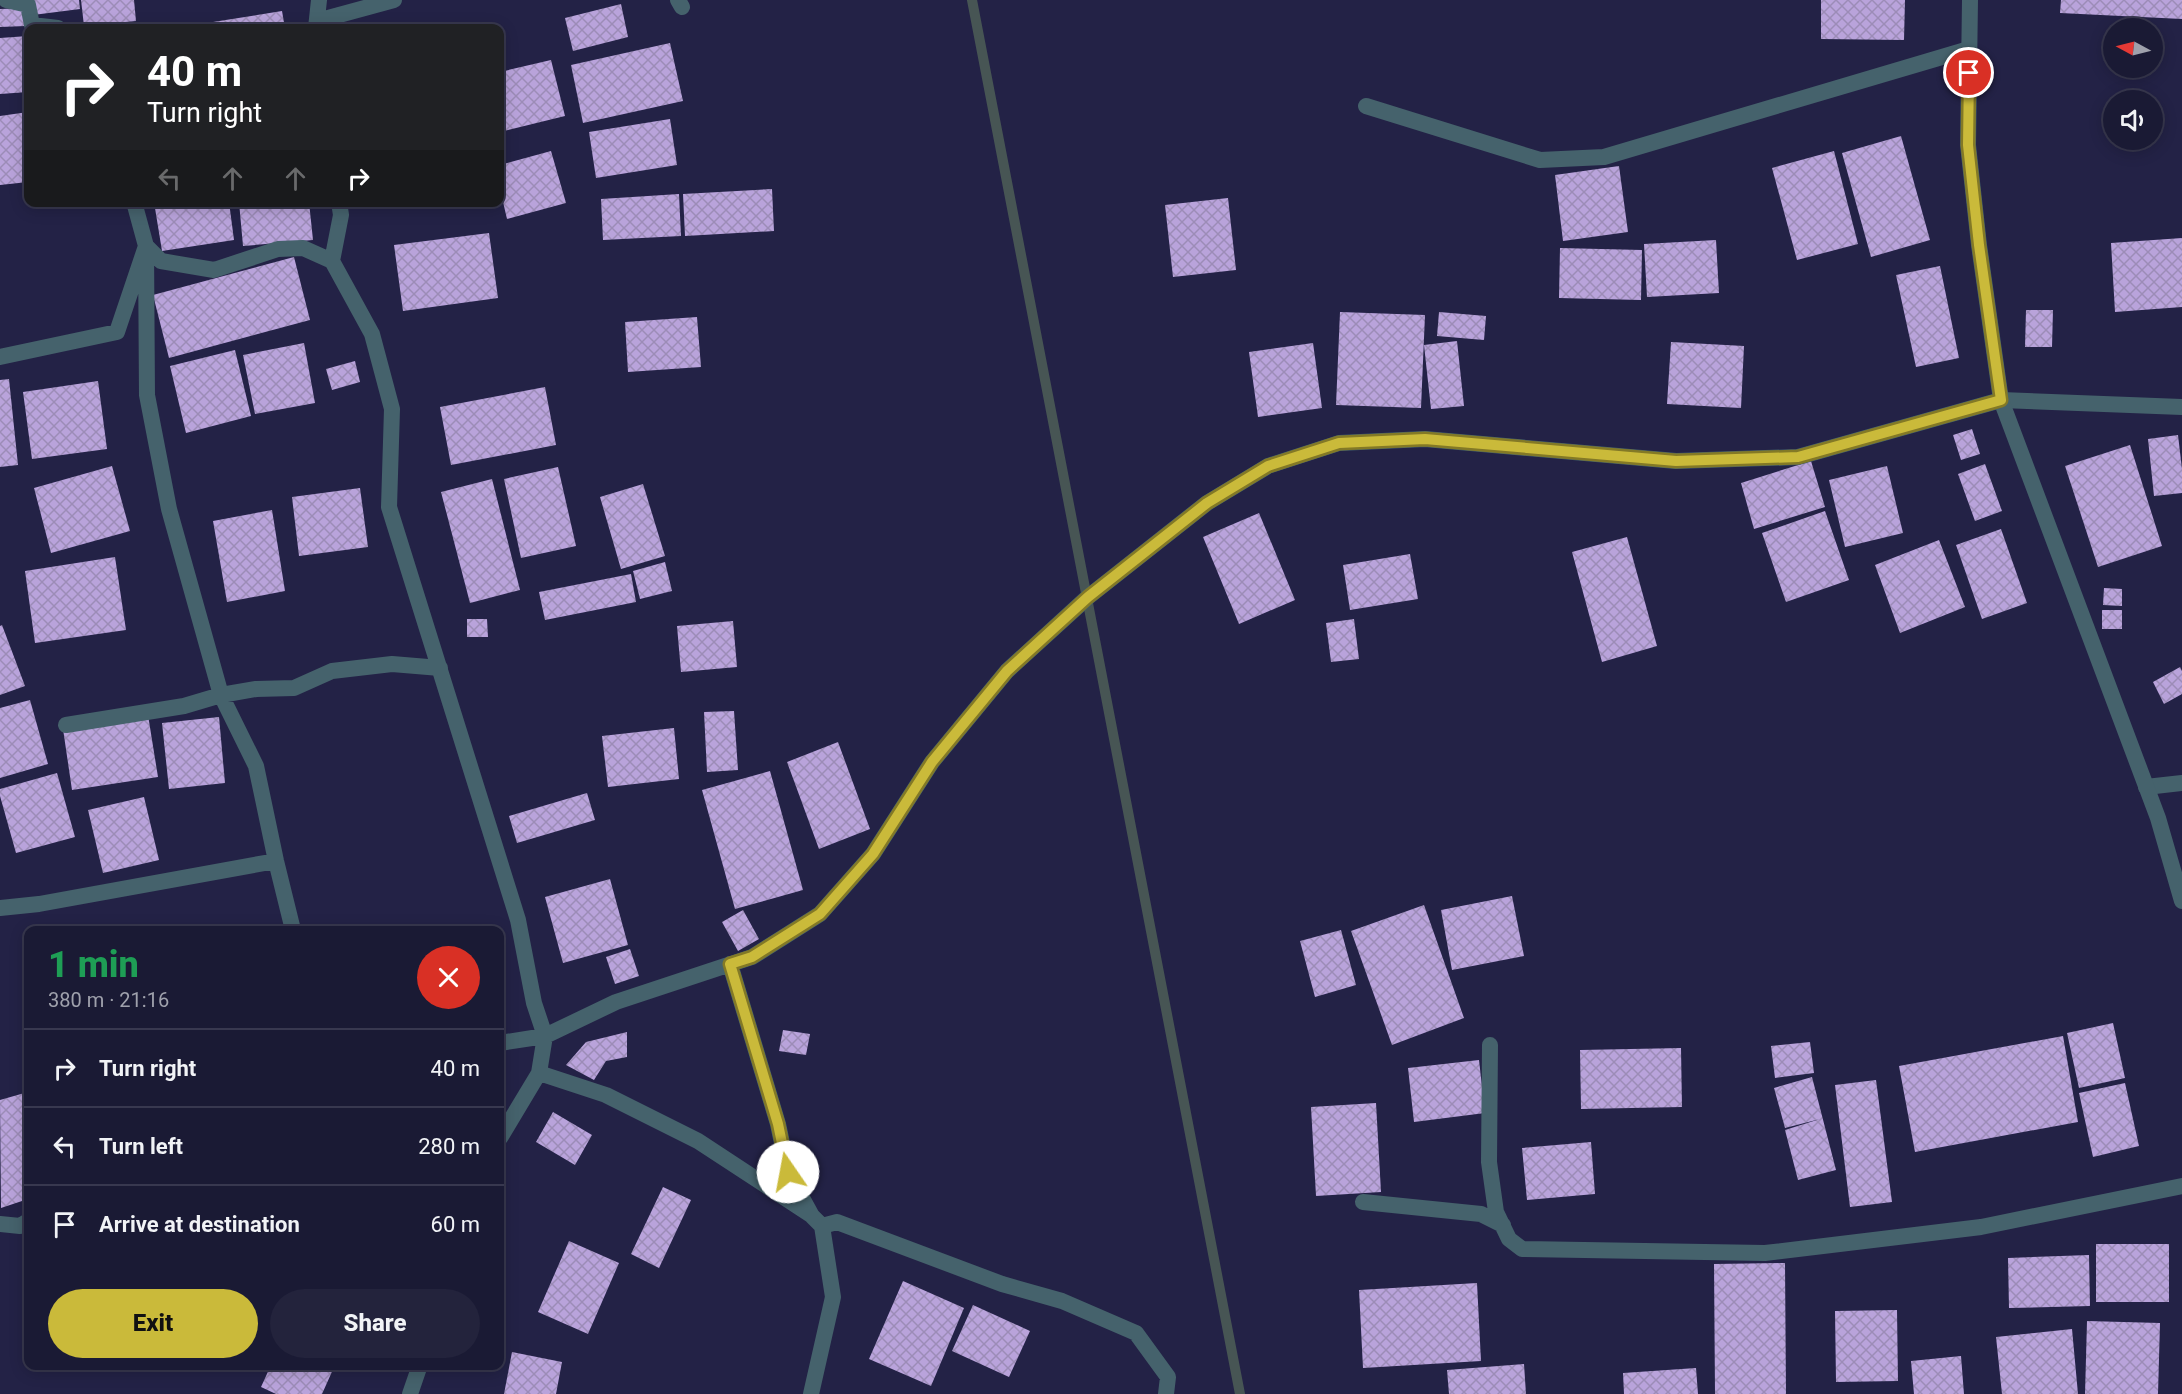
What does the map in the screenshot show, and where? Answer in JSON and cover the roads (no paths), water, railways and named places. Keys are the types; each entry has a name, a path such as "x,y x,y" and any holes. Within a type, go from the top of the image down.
{"street":[{"path":"6,0 28,4 32,24"},
{"path":"317,24 320,0"},
{"path":"320,24 393,0"},
{"path":"1970,0 1968,145 1979,245 2001,400 2158,818 2182,901"},
{"path":"1366,106 1540,160 1604,157 1969,49"},
{"path":"135,207 147,246 147,395 169,509 221,695 256,766 292,926"},
{"path":"332,261 341,214 340,207"},
{"path":"147,246 161,261 214,270 278,249 303,248 332,261 372,334 392,409 389,507 518,920 534,1003 545,1036 539,1073 504,1131"},
{"path":"0,357 117,332 147,246"},
{"path":"504,1042 545,1036 616,1002 752,957 820,914 873,854 932,762 1007,671 1088,597 1198,510 1268,466 1339,443 1425,439 1676,461 1798,457 2001,400 2182,407"},
{"path":"66,725 184,706 221,695 256,689 294,688 332,671 392,664 440,668"},
{"path":"2146,787 2182,783"},
{"path":"0,908 39,904 276,861"},
{"path":"730,964 778,1124 788,1172 817,1221 833,1297 811,1394"},
{"path":"1490,1045 1489,1162 1496,1212 1509,1239 1522,1249 1765,1253 1982,1227 2182,1186"},
{"path":"539,1073 606,1095 698,1141 817,1221 837,1222 1002,1284 1062,1301 1136,1333 1168,1377 1166,1394"},
{"path":"1363,1202 1480,1214 1503,1225"},
{"path":"0,1224 20,1226 24,1224"},
{"path":"410,1394 418,1370"}],"waterway":[{"path":"972,0 1240,1394"}]}
